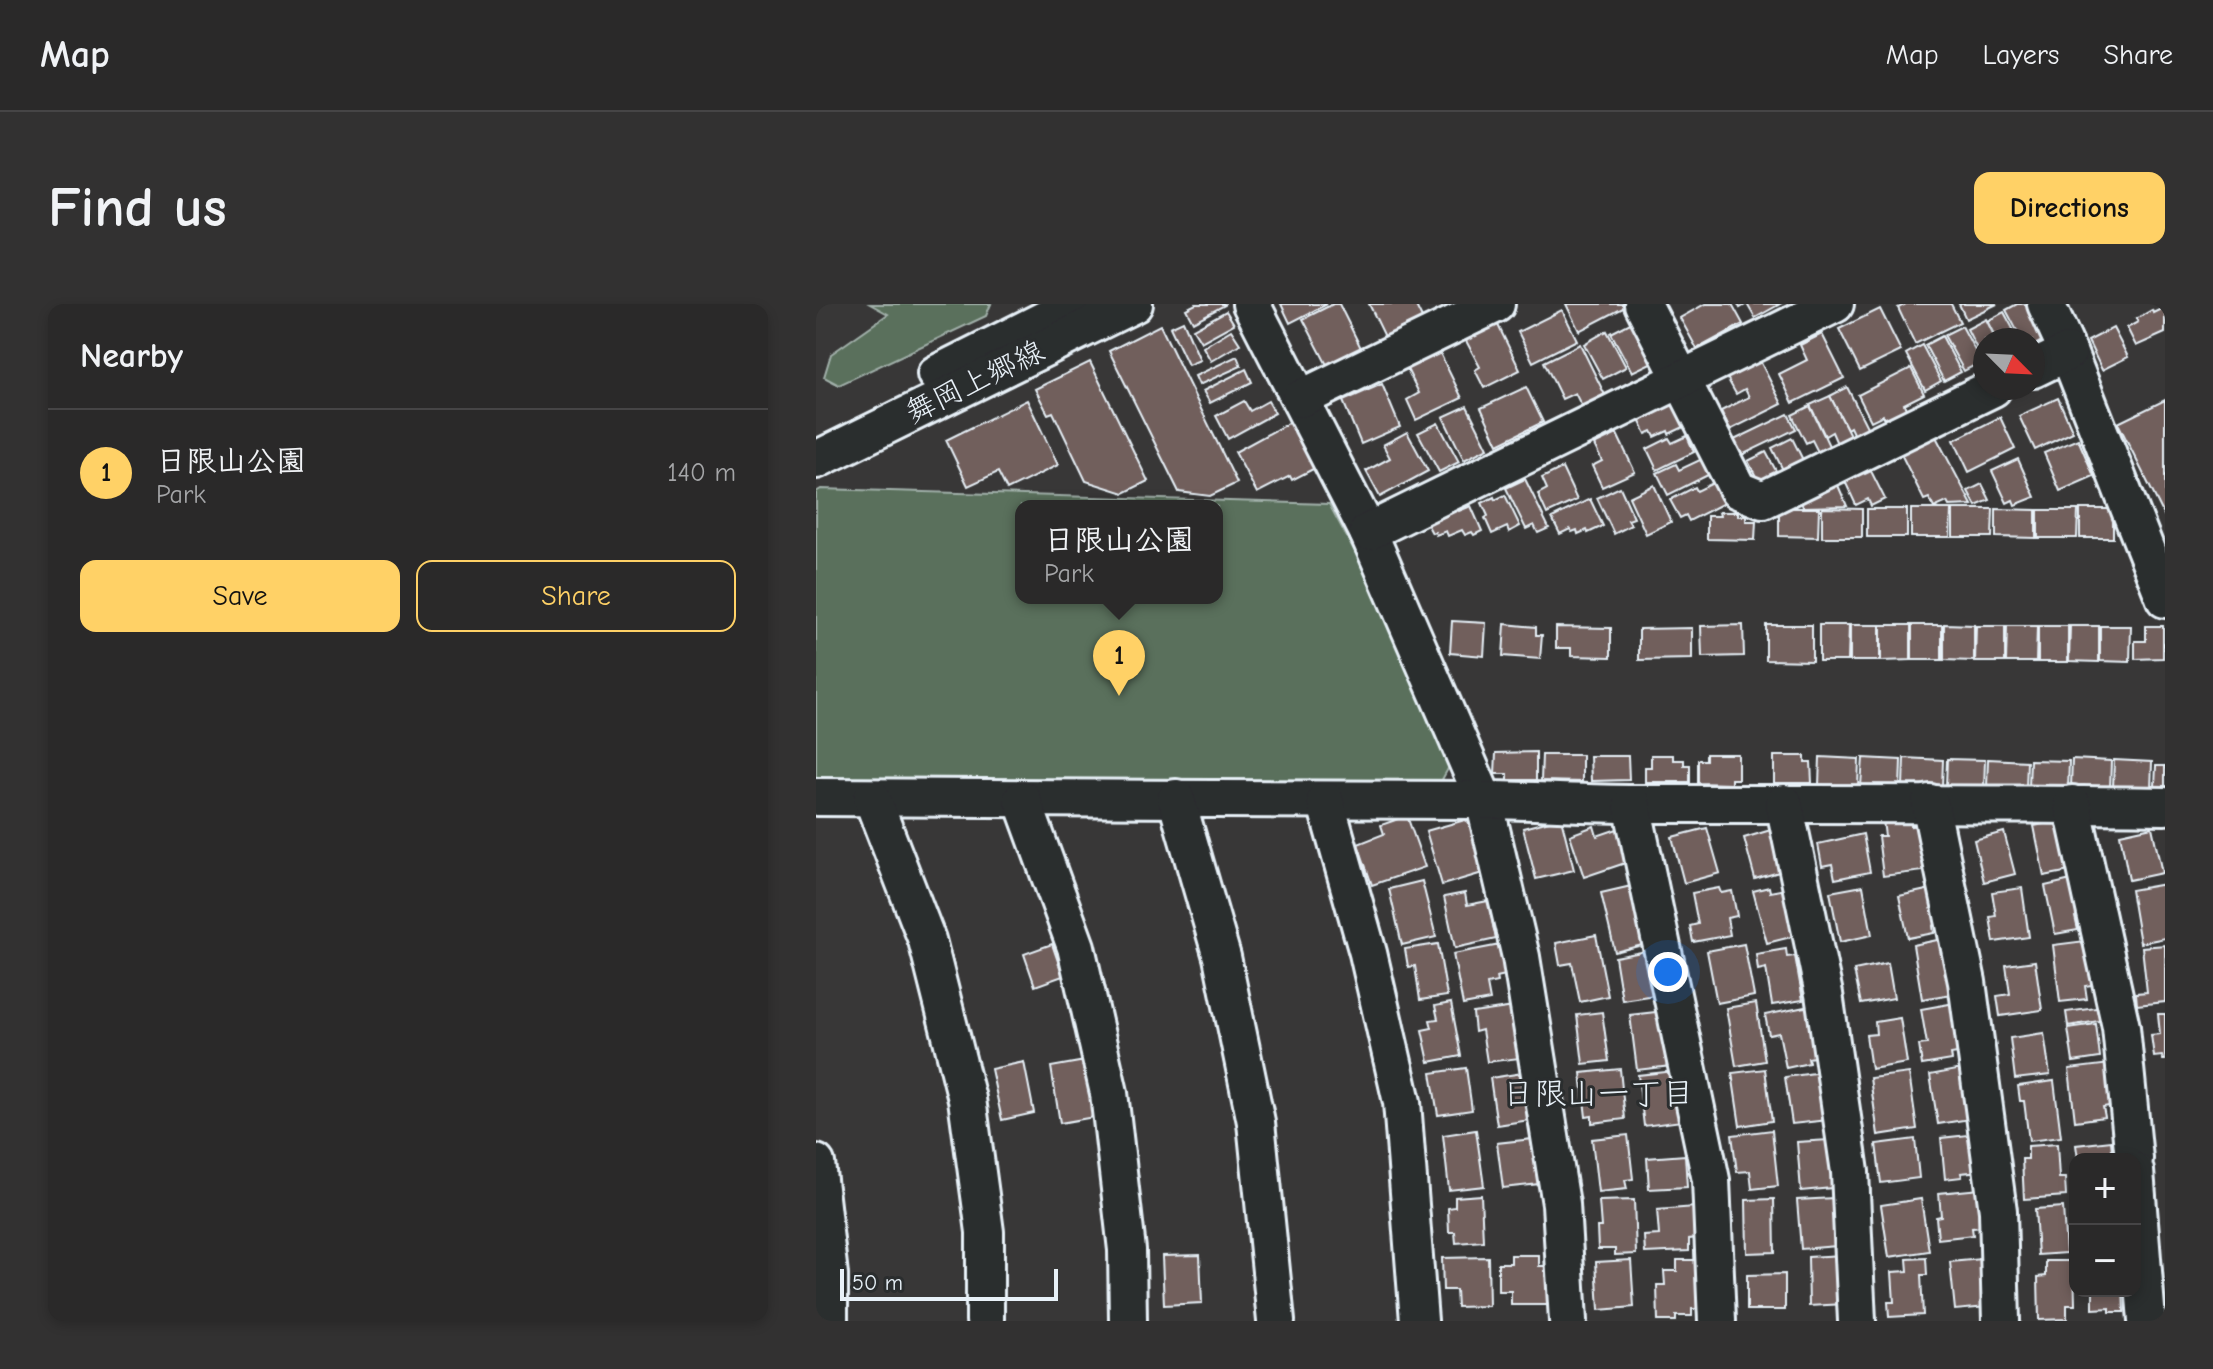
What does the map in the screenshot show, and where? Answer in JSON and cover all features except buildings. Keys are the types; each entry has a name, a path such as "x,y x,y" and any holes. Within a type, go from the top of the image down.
{"street":[{"name":"舞岡上郷線","path":"816,433 1076,304"},
{"name":"舞岡上郷線","path":"816,460 1134,304"},
{"path":"1251,304 1368,532 1484,800 1521,957 1559,1189 1568,1321"},
{"path":"1300,399 1496,304"},
{"path":"1643,304 1738,490 1763,500 1973,398"},
{"path":"1368,532 1835,304"},
{"path":"2046,304 2068,352 2165,599"},
{"path":"2045,363 2068,352"},
{"path":"816,797 2165,806"},
{"path":"872,798 927,940 967,1099 985,1232 985,1321"},
{"path":"1176,798 1222,957 1256,1122 1276,1321"},
{"path":"1022,799 1076,947 1109,1093 1127,1250 1128,1321"},
{"path":"1325,800 1368,953 1402,1102 1419,1321"},
{"path":"1784,803 1824,994 1850,1172 1857,1321"},
{"path":"1930,803 1967,982 1998,1211 2001,1321"},
{"path":"1632,804 1711,1180 1717,1321"},
{"path":"2072,804 2121,1027 2133,1153"},
{"path":"816,1163 829,1275 829,1321"},
{"path":"2139,1225 2147,1321"}],"green space":[{"path":"870,304 991,304 986,316 839,385 824,377 831,354 888,314"},
{"path":"821,489 1194,500 1015,500 1015,604 1223,604 1223,501 1329,504 1394,624 1449,767 1439,785 816,784 816,492"}],"place":[{"name":"日限山公園","path":"1119,696"}],"district":[{"name":"日限山一丁目","path":"1598,1093"}]}
